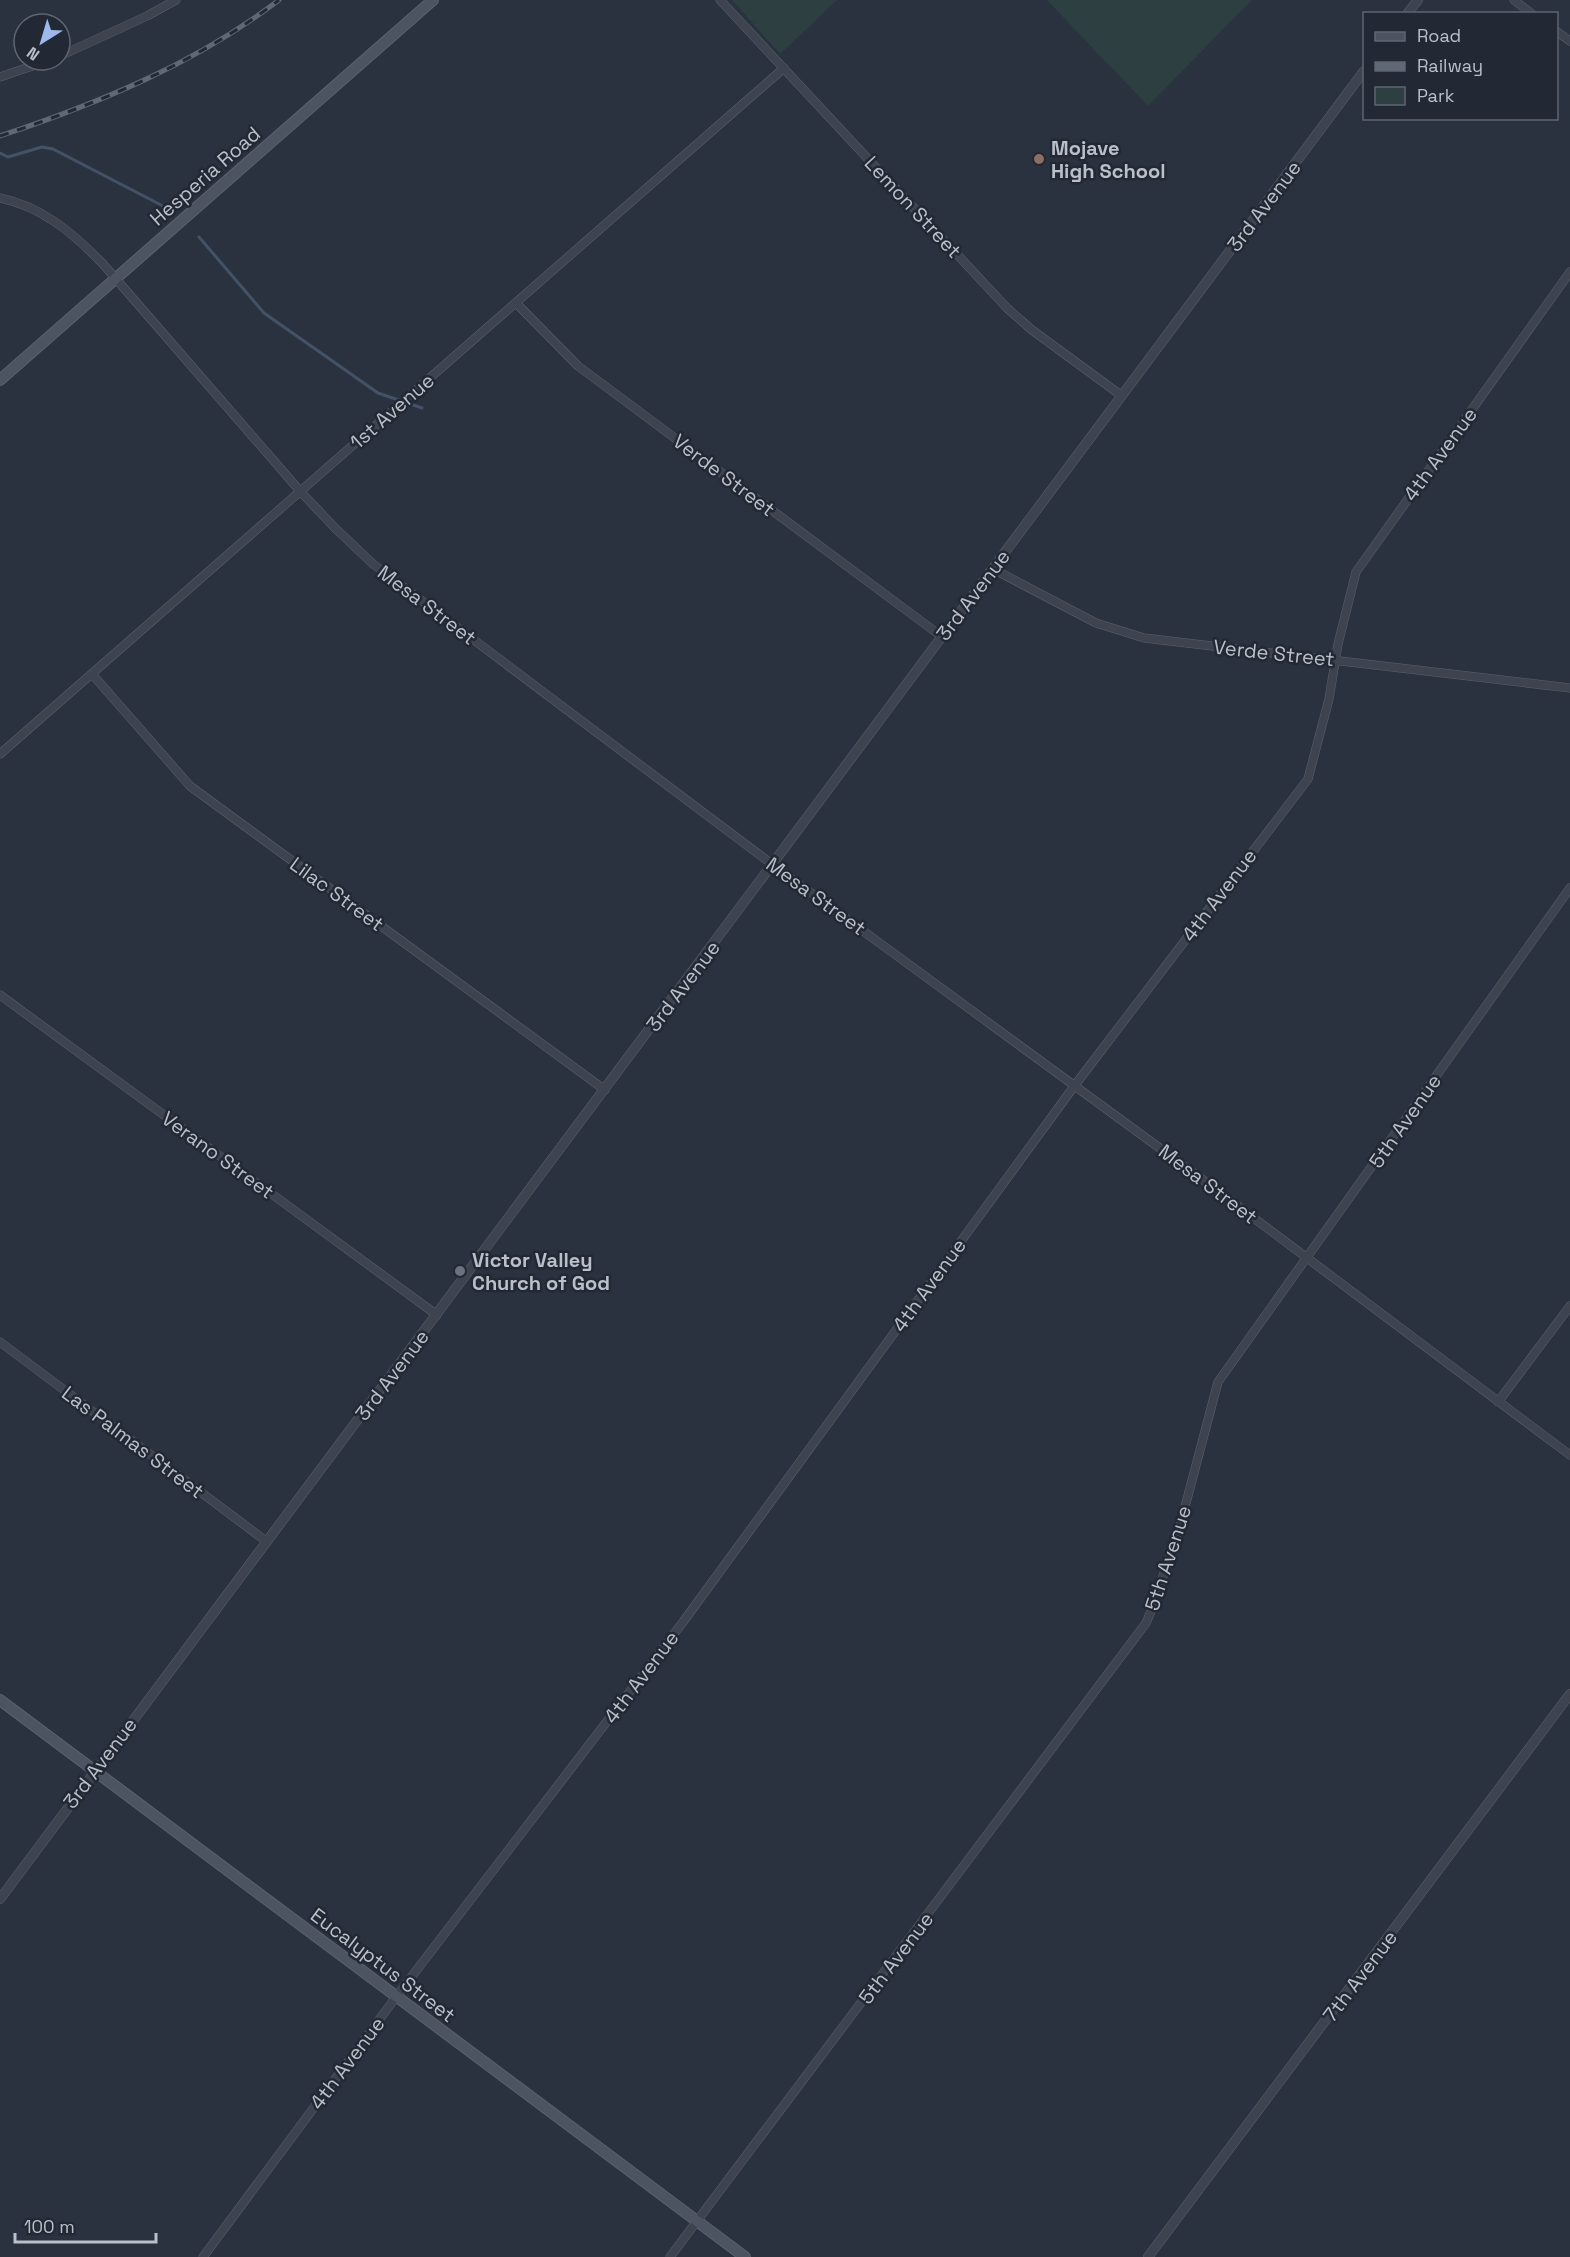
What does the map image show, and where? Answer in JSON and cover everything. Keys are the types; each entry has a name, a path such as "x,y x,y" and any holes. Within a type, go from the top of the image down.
{"main road":[{"name":"Hesperia Road","path":"0,380 433,0"},
{"name":"Eucalyptus Street","path":"0,1700 745,2257"}],"street":[{"path":"72,50 176,0"},
{"name":"Lemon Street","path":"720,0 1007,308 1032,330 1122,396"},
{"path":"1409,12 1418,0"},
{"path":"1514,0 1530,12"},
{"path":"1558,32 1570,41"},
{"name":"1st Avenue","path":"0,754 784,68"},
{"path":"0,77 15,72"},
{"name":"3rd Avenue","path":"0,1899 1363,74"},
{"name":"Mesa Street","path":"0,198 35,210 63,227 82,243 300,491 373,564 773,865 1308,1258 1570,1455"},
{"name":"4th Avenue","path":"203,2257 396,1997 684,1622 1075,1086 1308,779 1329,699 1338,644 1356,572 1570,272"},
{"name":"Verde Street","path":"516,303 578,366 941,636"},
{"name":"Verde Street","path":"993,569 1096,623 1144,638 1570,688"},
{"name":"Lilac Street","path":"92,674 190,786 605,1090"},
{"name":"5th Avenue","path":"670,2257 1146,1623 1181,1522 1218,1382 1570,888"},
{"name":"Verano Street","path":"0,995 436,1315"},
{"path":"1498,1402 1570,1306"},
{"name":"Las Palmas Street","path":"0,1342 266,1541"},
{"name":"7th Avenue","path":"1148,2257 1570,1694"}],"green space":[{"path":"732,0 837,0 780,54"},
{"path":"1047,0 1252,0 1148,106"}],"waterway":[{"path":"0,153 8,157 42,147 53,149 163,206"},
{"path":"199,237 264,313 378,393 422,408"}],"railway":[{"path":"0,136 74,110 145,80 214,44 279,0"}],"place":[{"name":"Mojave High School","path":"1039,159"},
{"name":"Victor Valley Church of God","path":"460,1271"}]}
